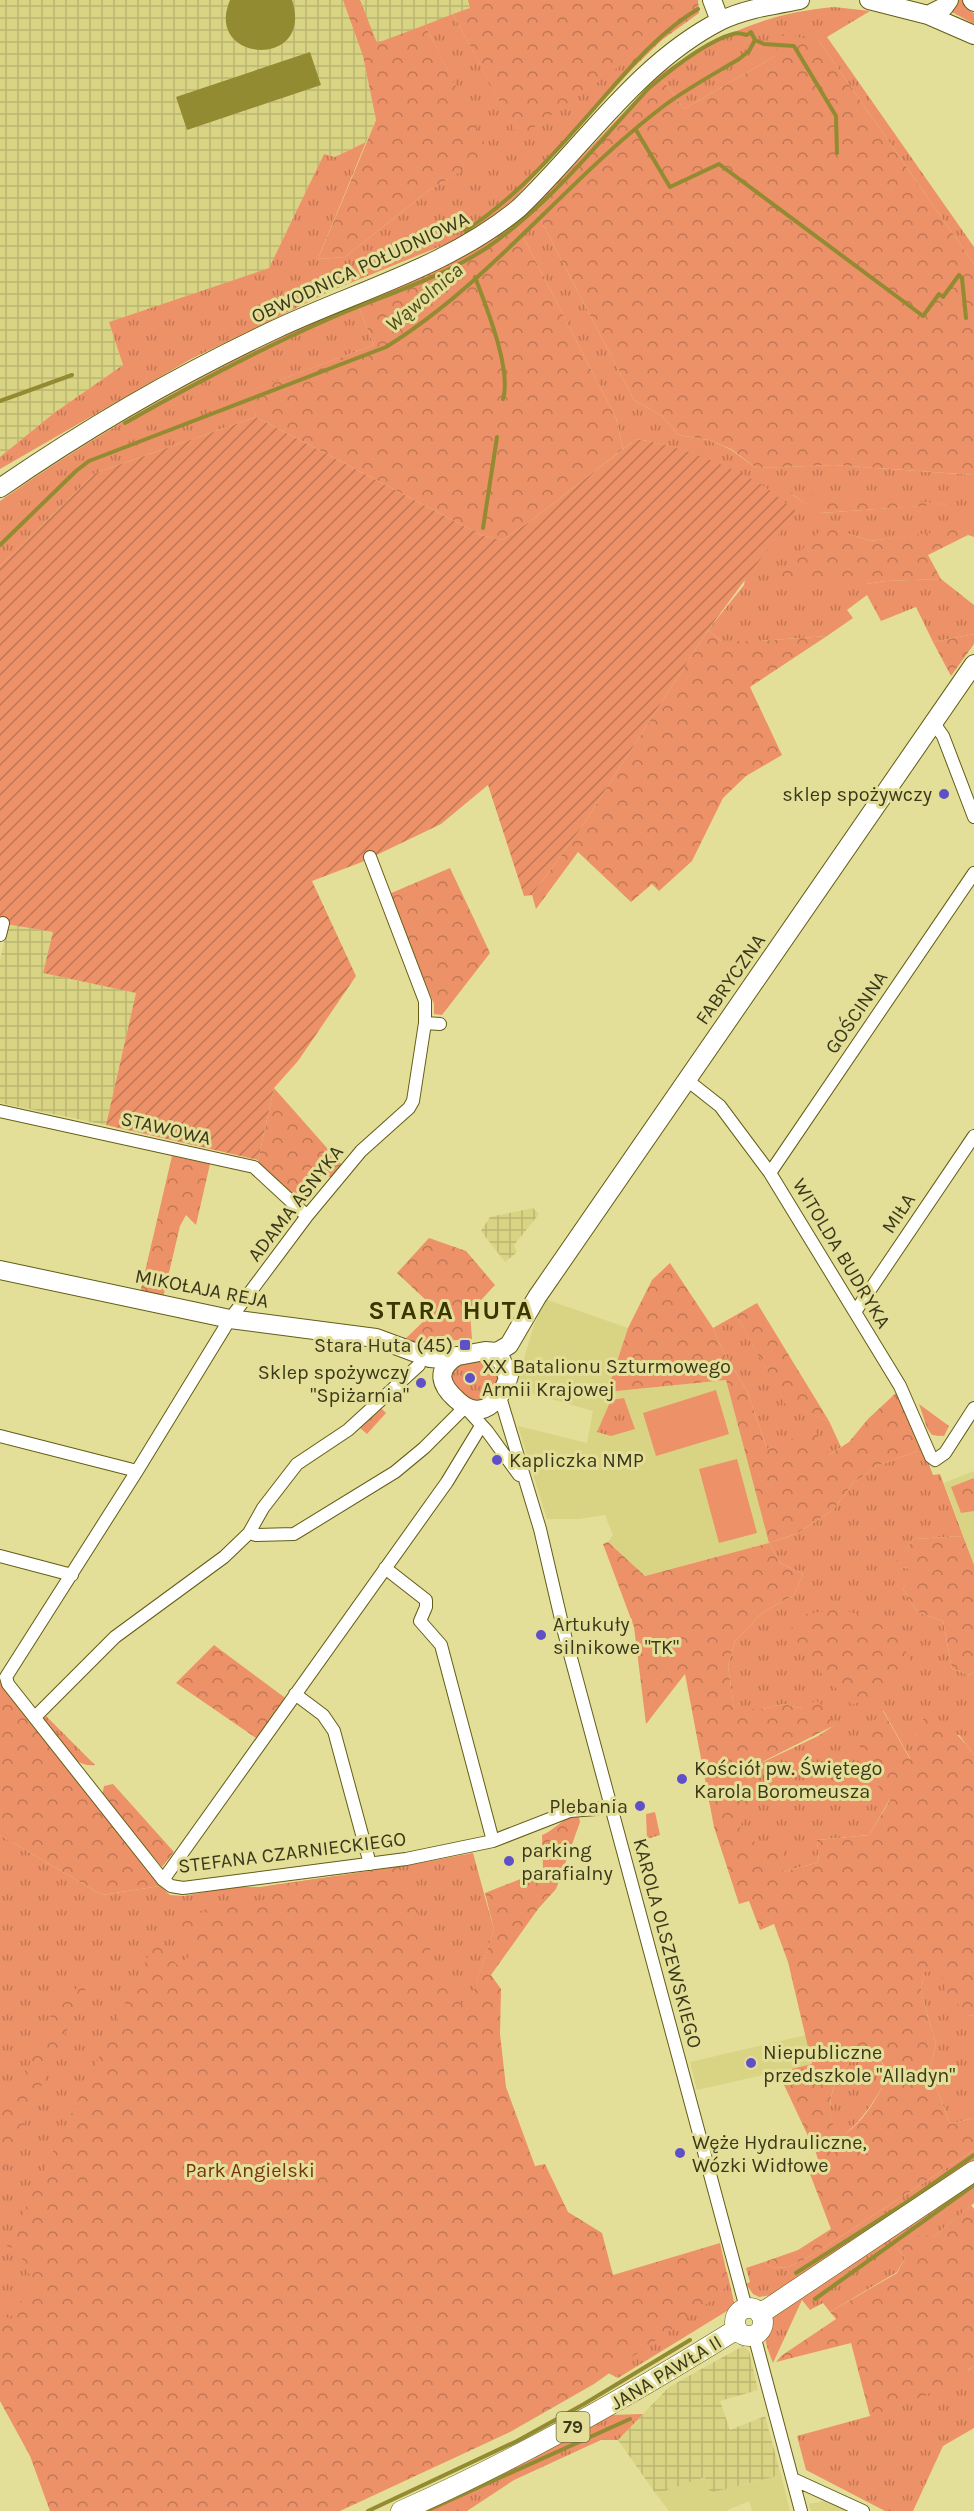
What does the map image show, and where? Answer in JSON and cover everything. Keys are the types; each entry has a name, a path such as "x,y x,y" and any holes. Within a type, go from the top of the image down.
{"main road":[{"path":"745,2332 761,2328 763,2323 753,2311 974,2171"},
{"name":"JANA PAWŁA II","path":"401,2511 480,2476 745,2332"}],"street":[{"path":"712,0 720,21"},
{"name":"OBWODNICA POŁUDNIOWA","path":"0,488 78,437 197,369 275,329 441,258 499,225 539,189 642,78 682,46 720,21 746,12 800,0"},
{"path":"869,0 928,15 974,35"},
{"path":"928,15 944,7 949,0"},
{"name":"FABRYCZNA","path":"485,1351 497,1352 505,1349 537,1297 974,664"},
{"path":"933,722 943,736 974,817"},
{"name":"ADAMA ASNYKA","path":"3,1676 72,1575 230,1319 307,1216 362,1151 409,1108 413,1101 425,1023 425,1001 370,858"},
{"name":"GOŚCINNA","path":"770,1173 974,873"},
{"path":"425,1023 440,1024"},
{"name":"WITOLDA BUDRYKA","path":"687,1080 720,1106 770,1173 900,1386 935,1460 940,1457 974,1408"},
{"name":"STAWOWA","path":"0,1111 254,1167 307,1216"},
{"name":"MIŁA","path":"855,1312 974,1136"},
{"name":"MIKOŁAJA REJA","path":"0,1270 230,1319 376,1338 424,1362"},
{"name":"FABRYCZNA","path":"508,1379 524,1321"},
{"path":"35,1717 115,1637 224,1557 249,1533 263,1508 297,1464 348,1430 424,1362 485,1351 502,1361 508,1379 500,1397 494,1403 480,1409 465,1407 446,1390 424,1362"},
{"path":"446,1390 442,1378 443,1370 457,1356"},
{"name":"KAROLA OLSZEWSKIEGO","path":"500,1397 540,1529 564,1632 611,1805 753,2311"},
{"path":"249,1533 256,1535 294,1534 395,1472 424,1448 465,1407"},
{"name":"KAROLA OLSZEWSKIEGO","path":"465,1407 525,1483"},
{"path":"163,1880 447,1482 482,1426"},
{"path":"0,1436 137,1472"},
{"path":"0,1556 72,1575"},
{"path":"385,1569 426,1600 426,1607 420,1621 441,1645 493,1841"},
{"name":"STEFANA CZARNIECKIEGO","path":"3,1676 163,1880 171,1886 183,1888 406,1859 493,1841 570,1811 611,1805"},
{"path":"295,1694 323,1715 334,1731 370,1864"},
{"path":"745,2332 801,2511"},
{"path":"793,2480 863,2511"}],"shaded area":[{"path":"0,0 468,0 471,8 373,45 363,56 376,120 366,142 335,157 324,154 269,268 109,322 123,365 54,413 0,457"},
{"path":"230,0 292,0 295,23 288,38 275,47 259,50 244,46 232,36 226,21"},
{"path":"310,52 321,85 187,130 176,97"},
{"path":"8,924 53,932 43,973 136,993 106,1125 0,1103 0,960"},
{"path":"533,1208 539,1214 514,1245 517,1252 505,1262 481,1231 490,1217"},
{"path":"545,1299 628,1328 607,1392 726,1380 769,1543 644,1576 608,1542 613,1535 605,1515 579,1519 547,1519 518,1426 587,1443 593,1411 519,1390 522,1381 518,1379 534,1325"},
{"path":"974,1471 974,1565 944,1483"},
{"name":"Niepubliczne przedszkole \"Alladyn\"","path":"806,2035 812,2064 697,2090 690,2062"},
{"path":"743,2346 749,2351 758,2390 720,2401 730,2430 765,2416 781,2475 710,2493 705,2477 656,2494 618,2440 669,2387"},
{"path":"781,2475 790,2511 752,2511 749,2501 726,2511 669,2511 656,2494 705,2477 710,2493"},
{"path":"824,2501 845,2511 811,2511 809,2504"}],"green space":[{"path":"343,0 360,0 377,43 425,25 490,154 428,191 345,257 318,259 376,120 363,56"},
{"path":"468,0 698,0 699,13 662,40 633,68 627,61 519,138 453,14 470,8"},
{"path":"955,0 963,0 974,14 974,24 950,11"},
{"path":"834,7 870,11 827,37 974,247 974,264 819,41 775,56 684,109 659,75 701,49 742,29 786,15"},
{"path":"453,14 519,137 627,60 633,68 513,200 485,222 451,242 333,290 191,359 0,469 0,457 54,413 123,365 109,322 269,268 324,154 335,157 366,142 318,259 345,257 428,191 489,154 425,25"},
{"path":"781,34 819,41 974,264 974,475 834,465 756,468 731,449 709,440 679,435 662,416 634,400 534,207 659,75 684,109 775,56"},
{"path":"534,207 634,400 662,416 679,435 709,440 730,449 756,468 834,465 974,475 974,528 870,541 849,534 866,584 941,579 974,605 974,634 933,642 916,607 881,621 867,595 847,610 853,618 827,636 760,641 721,641 708,630 744,585 760,484 700,457 668,446 636,439 623,449 616,418 516,223","holes":["791,494 947,504 821,513"]},
{"path":"516,223 616,418 623,449 532,520 502,540 481,535 256,417 249,391 374,345 357,303 461,258"},
{"path":"357,303 374,345 250,391 256,417 95,473 0,566 0,501 85,445 174,393 264,346"},
{"path":"256,417 481,535 502,540 532,520 636,439 684,450 730,469 759,483 796,511 708,630 581,828 532,895 524,896 488,785 441,824 362,862 312,881 356,976 298,1061 274,1088 258,1160 106,1125 136,993 43,973 53,932 0,923 0,566 95,473"},
{"path":"790,493 953,504 820,513"},
{"path":"825,526 870,541 965,528 974,528 974,537 968,535 928,555 941,579 866,584 772,580"},
{"path":"708,630 721,641 760,641 827,636 750,687 782,755 746,776 723,798 692,861 659,891 652,884 631,902 578,852 536,909 532,895 581,828"},
{"path":"974,634 974,644 951,676 933,642"},
{"path":"450,868 490,953 442,1015 434,1014 434,1004 389,894"},
{"path":"274,1088 342,1165 331,1178 324,1173 298,1203 259,1167 258,1160"},
{"path":"172,1156 210,1164 196,1225 186,1215 180,1226 163,1298 140,1293"},
{"path":"429,1238 466,1251 495,1285 470,1312 472,1339 421,1343 402,1342 427,1318 429,1303 397,1273"},
{"path":"670,1263 713,1328 723,1351 747,1391 767,1449 815,1430 829,1455 849,1442 868,1419 898,1391 923,1449 877,1466 853,1483 833,1510 796,1534 769,1543 726,1380 607,1392 628,1328 652,1280"},
{"path":"757,1303 829,1421 786,1405 736,1315"},
{"path":"736,1315 786,1404 829,1421 841,1447 829,1455 781,1444 767,1449 747,1391 723,1351 713,1328"},
{"path":"485,1359 497,1367 499,1378 485,1400 469,1401 450,1381 452,1367 457,1362"},
{"path":"716,1390 729,1434 656,1456 643,1413"},
{"path":"624,1398 635,1429 611,1436 597,1432 611,1400"},
{"path":"919,1404 949,1426 944,1436 932,1435 927,1428"},
{"path":"380,1407 386,1413 367,1434 359,1427"},
{"path":"923,1449 933,1475 940,1474 963,1536 914,1539 889,1572 906,1567 915,1574 903,1589 917,1612 943,1621 952,1669 970,1675 974,1671 974,1755 959,1735 916,1732 911,1760 883,1710 868,1775 890,1799 869,1835 817,1840 819,1862 783,1872 739,1828 750,1797 748,1769 818,1736 833,1726 803,1709 784,1704 762,1709 734,1710 728,1666 735,1641 763,1612 794,1595 803,1574 780,1563 769,1543 796,1534 833,1510 853,1483 877,1466"},
{"path":"737,1459 757,1533 719,1543 699,1469"},
{"path":"974,1478 974,1511 961,1513 951,1487"},
{"path":"963,1536 974,1565 974,1671 970,1675 952,1669 943,1621 917,1612 903,1589 914,1574 906,1567 887,1573 914,1539"},
{"path":"608,1542 645,1576 769,1543 780,1563 803,1574 794,1595 763,1612 735,1641 728,1666 734,1709 762,1709 784,1704 803,1709 816,1700 827,1710 833,1726 748,1769 750,1797 740,1828 759,1846 784,1845 783,1872 819,1862 817,1840 869,1835 890,1800 868,1775 859,1744 882,1709 910,1759 916,1732 924,1718 947,1726 974,1755 974,2016 968,2015 946,1992 940,1971 924,1972 921,1992 936,2045 930,2070 950,2124 974,2118 974,2150 817,2252 789,2267 772,2268 764,2262 798,2250 831,2229 810,2174 821,2170 816,2153 778,2072 812,2064 788,1962 774,1924 760,1930 749,1901 739,1904 714,1827 685,1674 646,1724 634,1627 603,1544","holes":["866,2049 873,2052 890,2072 863,2117 839,2138 830,2111 835,2083 839,2075 858,2055"]},
{"path":"841,1609 868,1618 898,1634 911,1662 906,1678 852,1705 795,1646 788,1632 805,1614"},
{"path":"214,1645 288,1700 256,1738 176,1683"},
{"path":"0,1682 160,1886 102,1895 0,1835"},
{"path":"46,1716 95,1765 79,1762 65,1750 42,1721"},
{"path":"113,1784 174,1852 162,1867 102,1796 104,1786"},
{"path":"655,1812 660,1835 647,1839 646,1814"},
{"name":"Park Angielski","path":"573,1816 579,1817 580,1822 556,1889 538,1909 491,1975 501,1989 500,2034 506,2087 535,2166 545,2164 568,2212 602,2233 613,2275 720,2243 729,2283 718,2296 594,2384 510,2432 340,2511 50,2511 30,2456 0,2401 0,2315 11,2319 33,2282 18,2250 7,2246 154,1944 159,1943 177,1965 196,1952 177,1924 186,1916 271,1898 268,1886 398,1867 415,1905 441,1981 467,2010 494,1930 485,1893 543,1870 542,1835"},
{"name":"Park Angielski","path":"0,1835 102,1895 160,1886 170,1895 184,1896 233,1887 260,1887 398,1867 473,1853 494,1930 467,2011 532,2280 727,2272 735,2306 618,2378 581,2359 0,2379"},
{"path":"924,1971 940,1971 968,2015 974,2016 974,2118 950,2124 930,2070 936,2045 921,1992"},
{"path":"92,1975 0,2177 0,2109 29,2065 53,2011 36,1990 69,1999 82,1980"},
{"path":"866,2049 873,2052 890,2073 868,2109 839,2139 830,2115 832,2092 839,2075"},
{"path":"974,2150 974,2162 773,2295 759,2297 753,2294 746,2284 750,2282 746,2268 764,2262 772,2268 789,2267 817,2252"},
{"path":"974,2181 974,2203 933,2237 897,2248 905,2258 897,2272 830,2312 823,2303 810,2310 802,2300 773,2363 765,2337 767,2321"},
{"path":"971,2205 974,2209 974,2365 963,2374 925,2395 870,2416 851,2343 776,2362 781,2356 836,2319 830,2312 897,2273 905,2258 897,2248 921,2234 933,2237"},
{"path":"974,2365 974,2428 943,2446 913,2511 885,2511 806,2470 797,2436 870,2416 969,2370"},
{"path":"643,2414 618,2440 601,2440 514,2480 467,2511 420,2511 610,2415"}],"waterway":[{"path":"465,231 522,186 648,49 698,9"},
{"name":"Wąwolnica","path":"0,545 89,461 386,347 424,321 460,292 629,134 665,105 749,51 755,40 751,32 747,35 735,33 712,43 657,81 553,192 511,230 488,247 451,268 278,342 125,423"},
{"path":"755,40 764,44 794,46 836,116 837,153"},
{"path":"636,130 670,187 719,164 923,316 939,294 943,297 959,275 962,278 966,318"},
{"path":"475,277 501,355 505,387 503,399"},
{"path":"0,401 72,375"},
{"path":"483,528 497,437"},
{"path":"796,2273 907,2202 974,2155"},
{"path":"815,2299 974,2185"},
{"path":"368,2511 517,2441 584,2404 690,2340"},
{"path":"426,2511 630,2419"}],"place":[{"name":"sklep spożywczy","path":"944,794"},
{"name":"Stara Huta (45)","path":"465,1345"},
{"name":"XX Batalionu Szturmowego Armii Krajowej","path":"470,1378"},
{"name":"Sklep spożywczy \"Spiżarnia\"","path":"421,1383"},
{"name":"Kapliczka NMP","path":"497,1460"},
{"name":"Artukuły silnikowe \"TK\"","path":"541,1635"},
{"name":"Kościół pw. Świętego Karola Boromeusza","path":"682,1779"},
{"name":"Plebania","path":"640,1806"},
{"name":"parking parafialny","path":"509,1861"},
{"name":"Niepubliczne przedszkole \"Alladyn\"","path":"751,2063"},
{"name":"Węże Hydrauliczne, Wózki Widłowe","path":"680,2153"}],"district":[{"name":"STARA HUTA","path":"451,1310"}]}
